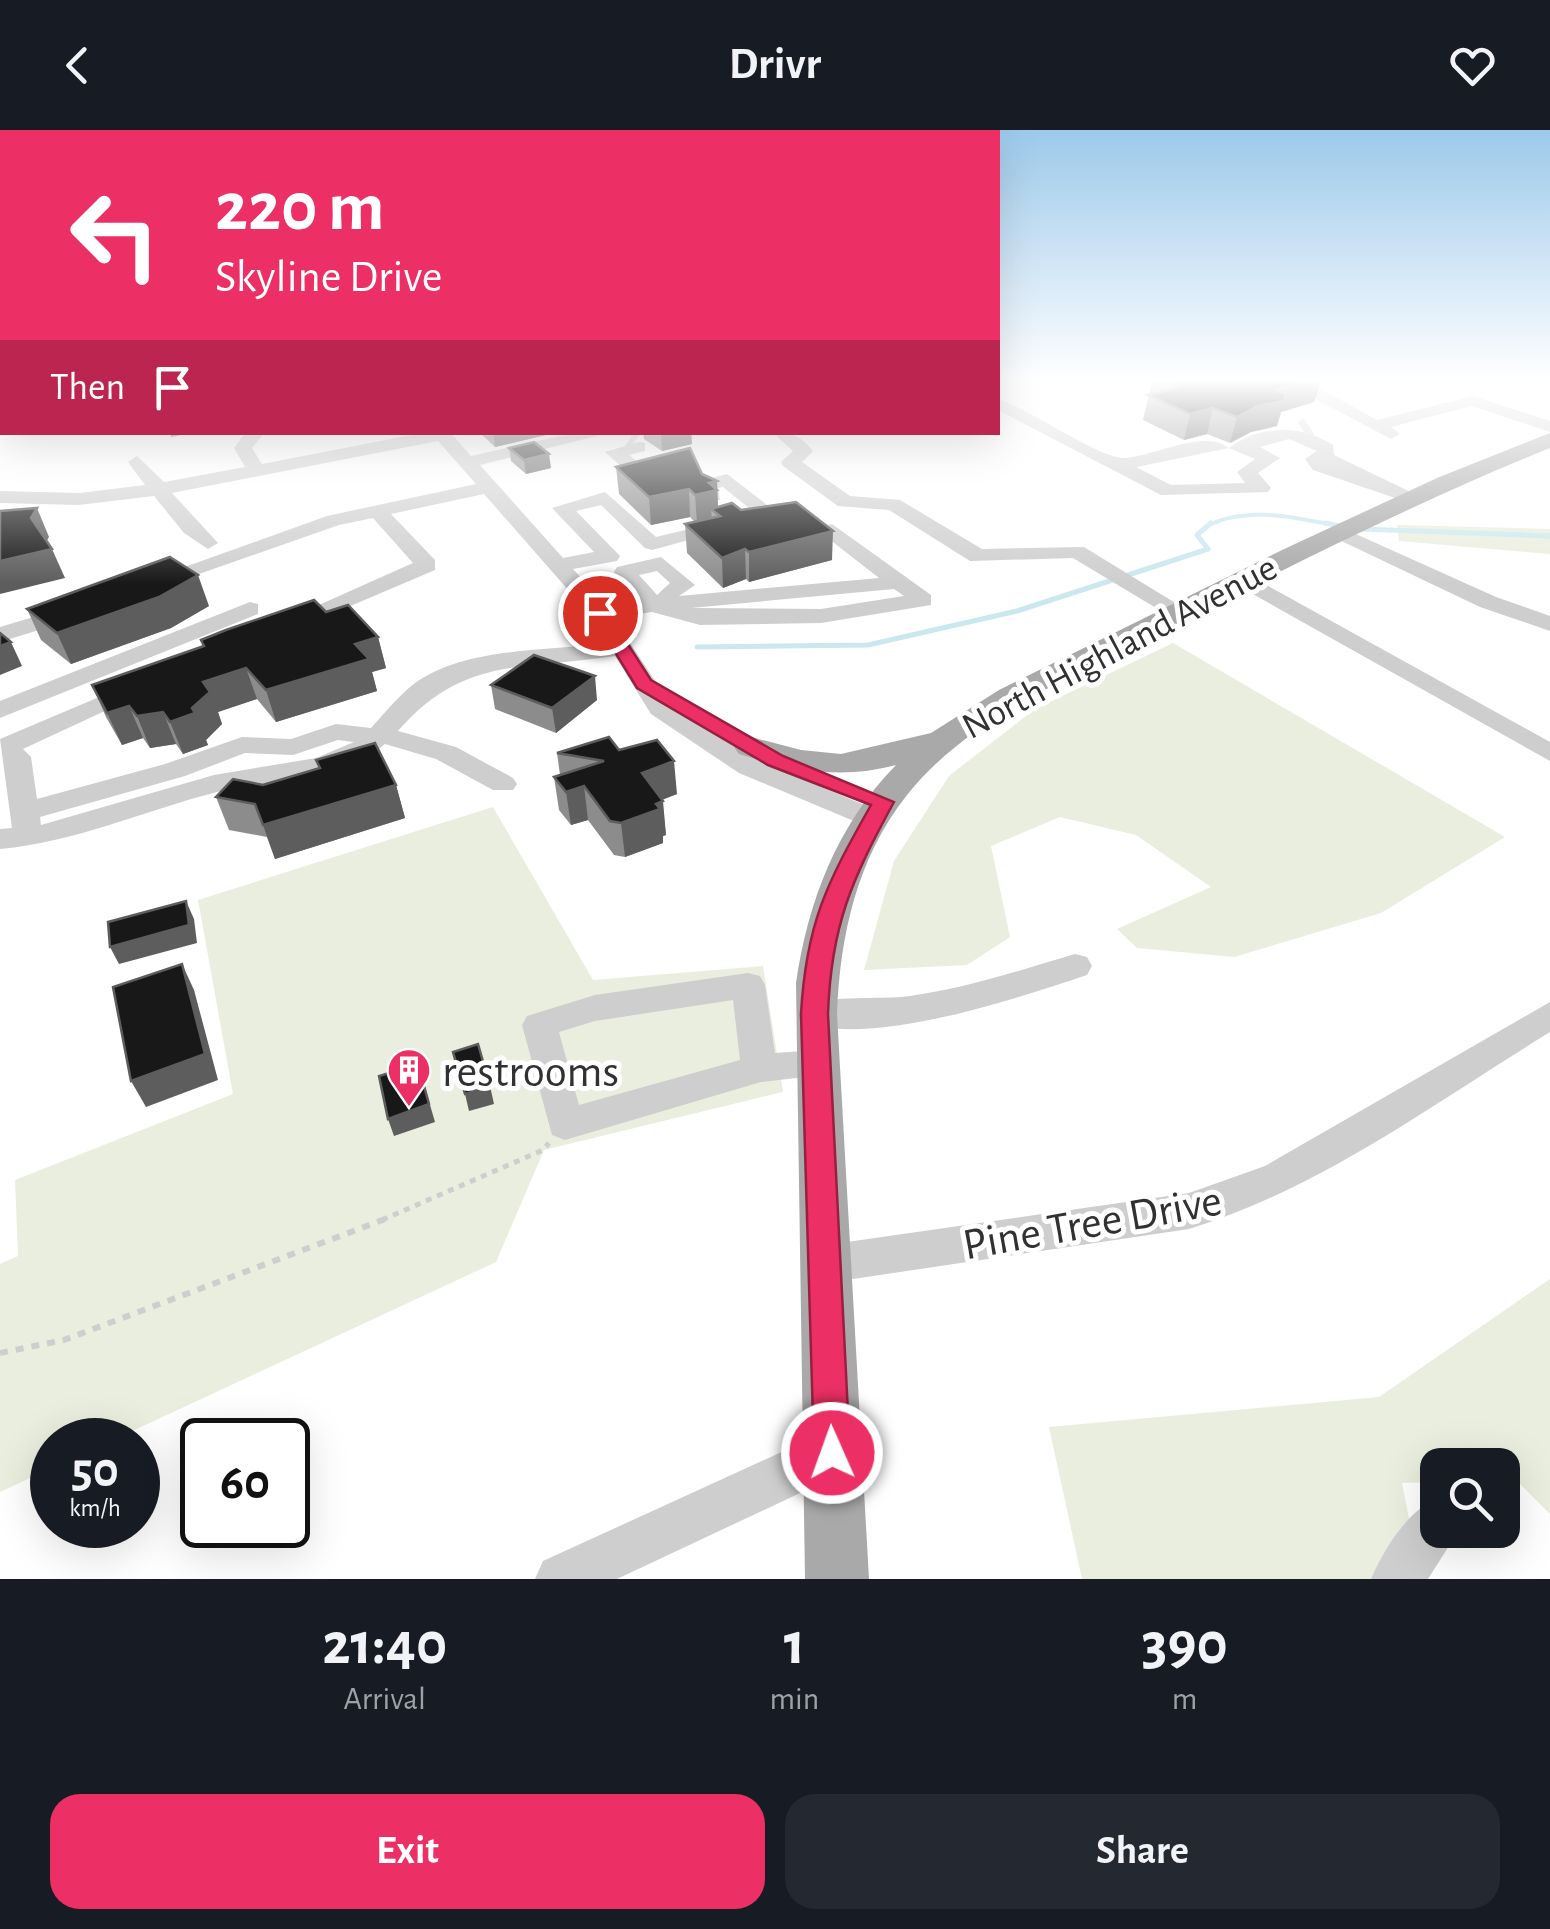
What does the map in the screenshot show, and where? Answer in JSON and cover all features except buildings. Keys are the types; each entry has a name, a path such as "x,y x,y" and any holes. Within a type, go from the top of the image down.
{"main road":[{"name":"North Highland Avenue","path":"837,1579 814,1014 824,926 843,873 877,810 920,760 951,735 1028,688 1338,532 1529,449"},
{"path":"751,747 798,762 860,766 951,735"}],"street":[{"path":"246,449 254,467"},
{"path":"254,467 337,449"},
{"path":"0,498 79,499 358,449"},
{"path":"456,449 600,613 660,709 748,767 877,810"},
{"path":"469,462 518,449"},
{"path":"612,449 638,472 673,464 646,449"},
{"path":"801,449 804,451 790,462 845,502 892,504 978,556 1077,551 1179,612"},
{"path":"1082,449 1168,491 1261,488 1246,472 1246,451"},
{"path":"1316,458 1326,449"},
{"path":"1115,466 1187,450 1316,458 1334,460 1411,498"},
{"path":"138,462 210,552"},
{"path":"559,566 770,514 727,480 707,485 717,499"},
{"path":"0,487 79,490 157,486"},
{"path":"131,580 210,552 492,490"},
{"path":"608,556 562,508 605,498 652,544"},
{"path":"261,636 426,565 379,513"},
{"path":"684,584 661,564 624,572 660,605 700,618 822,616 923,600 825,528"},
{"path":"1338,532 1488,602 1550,624"},
{"path":"1243,579 1550,754"},
{"path":"660,605 669,592 684,584 831,593 899,582"},
{"path":"600,613 660,605 729,588"},
{"path":"0,636 98,602"},
{"path":"0,710 250,609"},
{"path":"2,748 17,758 18,829 101,822 212,784 338,760 378,736 426,688 624,648"},
{"path":"2,748 170,676"},
{"path":"644,684 751,747 877,810"},
{"path":"378,736 446,753 503,784"},
{"path":"814,1014 867,1017 978,999 1075,966"},
{"path":"759,1068 748,985 595,1008 538,1025 565,1124 710,1086 759,1068 817,1064"},
{"name":"Pine Tree Drive","path":"826,1264 1189,1211 1236,1197 1279,1178 1550,1014"},
{"path":"561,1579 832,1453"},
{"path":"1397,1579 1420,1547"}],"path":[{"path":"0,1353 64,1340 409,1210 544,1150"}],"green space":[{"path":"1397,525 1550,529 1550,554 1399,541"},
{"path":"1173,643 1505,837 1381,913 1234,957 1137,948 1117,929 1211,887 1136,835 1060,817 991,846 1010,937 967,965 864,970 894,861 949,776 1035,709"},
{"path":"493,807 593,980 763,966 783,1092 544,1150 496,1262 160,1418 30,1418 30,1478 0,1492 0,1264 18,1256 15,1180 233,1094 198,900"},
{"path":"1550,1279 1550,1514 1520,1484 1520,1448 1420,1448 1420,1482 1402,1483 1421,1579 1082,1579 1049,1427 1379,1397"}],"waterway":[{"path":"1208,526 1255,515 1339,526"},
{"path":"1208,526 1211,523"},
{"path":"1325,523 1340,526"},
{"path":"697,647 868,645 1017,611 1208,549 1197,535 1208,526"},
{"path":"1362,529 1550,536"}],"place":[{"name":"restrooms","path":"409,1108"}],"route":[{"path":"600,613 644,684 775,760 883,802 836,888 817,962 814,1014 832,1453"}]}
